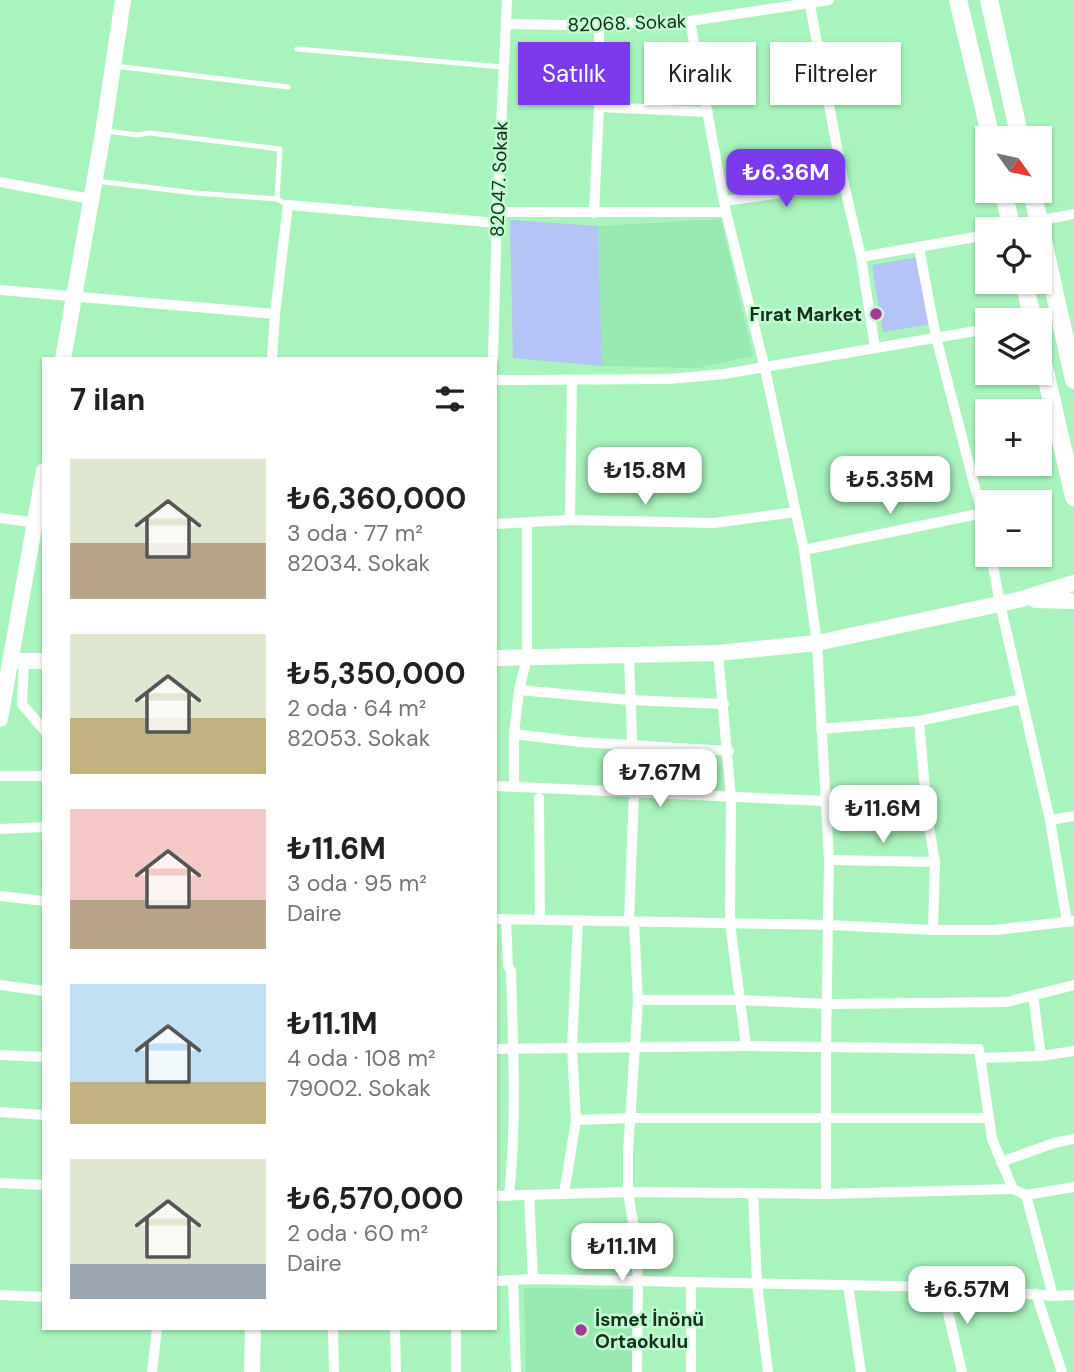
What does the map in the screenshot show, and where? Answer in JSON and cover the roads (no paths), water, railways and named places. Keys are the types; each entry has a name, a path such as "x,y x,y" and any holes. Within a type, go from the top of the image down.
{"main road":[{"path":"958,0 987,126"},
{"path":"989,0 1017,126"},
{"path":"1052,283 1074,380"},
{"path":"1048,385 1074,497"}],"street":[{"path":"63,357 104,131 123,0"},
{"name":"82047. Sokak","path":"493,357 507,0"},
{"name":"82068. Sokak","path":"507,24 564,26 690,21 829,0"},
{"path":"810,2 844,184 861,257 875,348"},
{"path":"690,21 725,206 765,369 804,550 817,643 829,860 826,1194"},
{"path":"594,213 599,107 599,23"},
{"path":"599,107 708,112"},
{"path":"0,182 90,199"},
{"path":"272,357 288,205 497,217 725,206 844,184"},
{"path":"1052,218 1074,214"},
{"path":"861,257 975,237"},
{"path":"919,248 936,337 977,490"},
{"path":"0,290 275,314"},
{"path":"497,380 669,379 765,369 975,331"},
{"path":"570,520 572,380"},
{"path":"0,719 18,661 42,492"},
{"path":"497,524 570,520 714,523 796,512"},
{"path":"804,550 975,515"},
{"path":"0,518 39,524"},
{"path":"514,786 514,734 519,690 527,658 527,523"},
{"path":"509,1196 513,1154 511,971 500,919 830,925 933,930 995,930 1071,922 993,567"},
{"path":"497,658 719,653 817,643 1018,600 1074,583"},
{"path":"1018,600 1074,601"},
{"path":"719,653 731,798 730,923 746,1046"},
{"path":"629,656 634,792 632,922 638,1000 628,1192 635,1234 638,1282 638,1372"},
{"path":"18,661 42,661"},
{"path":"18,661 22,704 42,728"},
{"path":"519,690 629,700 724,704"},
{"path":"821,729 919,721 1022,699"},
{"path":"919,721 927,814 935,862 933,930"},
{"path":"514,734 580,742 729,751"},
{"path":"0,776 42,776"},
{"path":"497,786 825,801"},
{"path":"539,798 540,920"},
{"path":"1050,820 1074,816"},
{"path":"0,829 42,827"},
{"path":"829,860 935,862"},
{"path":"0,896 42,901"},
{"path":"564,1194 576,1120 572,1048 578,921"},
{"path":"0,985 42,991"},
{"path":"638,1000 739,1000 828,1004 1007,1002 1074,985"},
{"path":"1033,995 1041,1056"},
{"path":"497,1049 826,1046 979,1049 992,1139 1013,1189"},
{"path":"981,1058 1041,1056 1074,1051"},
{"path":"0,1055 42,1057"},
{"path":"0,1112 42,1115"},
{"path":"576,1120 988,1118"},
{"path":"1001,1162 1054,1143 1074,1139"},
{"path":"0,1183 42,1185"},
{"path":"497,1196 628,1192 826,1194 1013,1189 1026,1195 1074,1188"},
{"path":"753,1192 757,1283 768,1372"},
{"path":"529,1195 533,1279"},
{"path":"1026,1195 1053,1296"},
{"path":"497,1281 533,1279 942,1287 1053,1296 1074,1295"},
{"path":"513,1280 516,1372"},
{"path":"691,1283 691,1372"},
{"path":"848,1285 861,1372"},
{"path":"942,1287 962,1372"},
{"path":"1036,1294 1062,1372"},
{"path":"0,1295 42,1297"},
{"path":"152,1372 157,1330"},
{"path":"252,1372 253,1330"},
{"path":"333,1330 334,1372"},
{"path":"396,1330 396,1372"},
{"path":"456,1330 456,1372"}],"lane":[{"path":"297,50 503,67"},
{"path":"112,65 288,87"},
{"path":"104,131 137,135 150,133 280,149 277,199"},
{"path":"94,181 277,199 288,205"}],"place":[{"name":"Fırat Market","path":"876,314"},
{"name":"İsmet İnönü Ortaokulu","path":"581,1330"}]}
